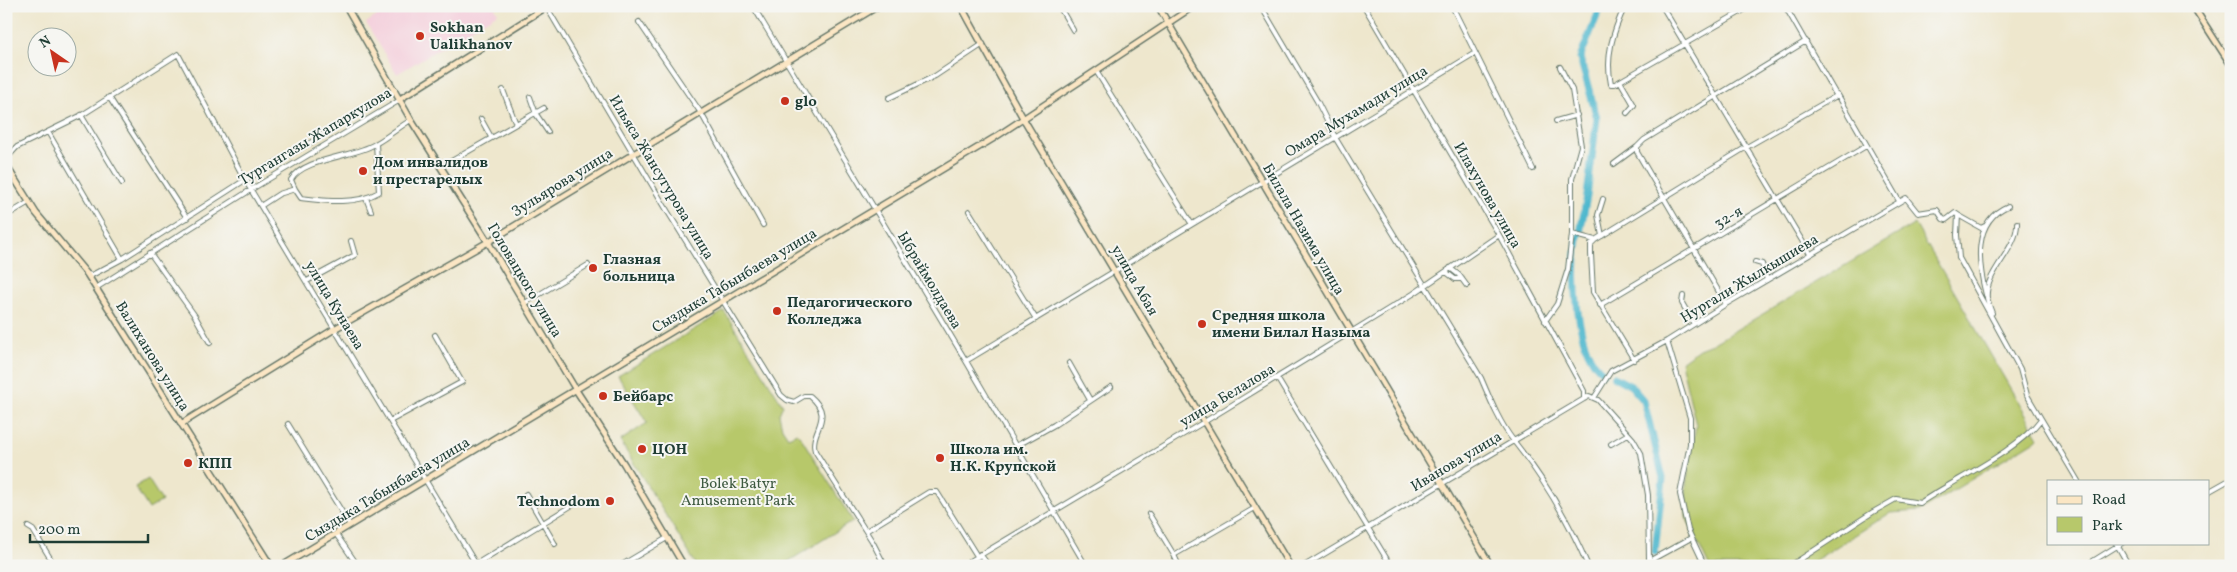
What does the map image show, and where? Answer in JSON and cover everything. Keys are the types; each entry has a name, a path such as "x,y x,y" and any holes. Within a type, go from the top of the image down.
{"street":[{"name":"Головацкого улица","path":"346,6 411,120 488,242 576,390 624,464 684,566"},
{"name":"Ыбраймолдаева","path":"753,6 966,361 1086,566"},
{"name":"Зульярова улица","path":"181,424 336,328 488,242 871,8 878,6"},
{"name":"улица Абая","path":"961,6 1023,118 1290,566"},
{"path":"1059,6 1073,30"},
{"name":"Билала Назима улица","path":"1158,6 1350,332 1491,566"},
{"name":"Сыздыка Табынбаева улица","path":"282,566 1023,118 1194,6"},
{"path":"1261,6 1424,287 1468,357 1513,440 1561,511 1588,566"},
{"name":"Илахунова улица","path":"1364,6 1499,235 1584,391 1584,398"},
{"path":"1452,6 1533,169"},
{"path":"1625,6 1610,46 1608,71 1611,84 1620,82 1685,46 1751,6"},
{"path":"1662,6 1776,200 1810,254"},
{"path":"1785,6 1833,90 1860,131 1866,146 1899,201 1906,198 1918,213 1937,210 1946,220 1955,213 1980,228 1985,226"},
{"path":"2193,6 2231,65"},
{"name":"Тургангазы Жапаркулова","path":"96,288 252,188 400,99 547,7"},
{"name":"Ильяса Жансугурова улица","path":"547,7 633,153 781,395 787,400 794,402 804,396 810,396 820,407 822,422 815,440 815,451 885,566"},
{"path":"639,22 701,113 763,225"},
{"path":"1614,164 1644,140 1806,41"},
{"path":"889,98 934,76 983,44"},
{"name":"Омара Мухамади улица","path":"966,361 1414,88 1475,53"},
{"name":"улица Кунаева","path":"109,97 178,54 245,180 252,188 476,565"},
{"path":"1545,321 1557,304 1568,269 1572,234 1572,179 1581,146 1572,90 1560,67"},
{"path":"1096,71 1191,223"},
{"path":"1620,82 1634,105 1627,113"},
{"name":"Тургангазы Жапаркулова","path":"87,274 92,275 122,259 245,180 315,140 395,90"},
{"path":"503,90 516,124"},
{"path":"1832,97 1833,90"},
{"path":"1634,360 1593,292 1591,282 1591,244 1745,148 1838,95"},
{"path":"6,158 17,147 81,115 109,97 187,218"},
{"path":"530,97 536,114 548,132"},
{"path":"441,167 490,137 536,114 544,108"},
{"path":"81,115 122,183"},
{"path":"1556,121 1577,115"},
{"path":"481,119 490,137"},
{"path":"376,144 379,192 366,198 331,200 301,198 295,189 291,180 294,175 302,170 339,155 362,150 376,144 411,120"},
{"path":"48,132 122,259"},
{"path":"1637,146 1637,152 1663,199 1726,304"},
{"name":"32-я","path":"1600,305 1866,146"},
{"path":"1631,151 1637,152"},
{"name":"Валиханова улица","path":"6,165 29,202 54,236 87,274 271,566"},
{"path":"262,205 279,194 295,189"},
{"path":"366,198 371,211"},
{"path":"1602,236 1598,215 1603,198"},
{"name":"Нургали Жылкышиева","path":"1594,398 1611,371 1667,341 1899,201"},
{"path":"6,216 29,202"},
{"path":"1997,326 1987,297 1980,245 1985,226 2001,208 2008,206"},
{"path":"969,211 1036,319"},
{"path":"1958,215 1956,235 1959,258 2020,369 2027,396 2077,480"},
{"path":"1987,297 1992,278 2015,237 2018,223"},
{"path":"1572,234 1595,240"},
{"name":"улица Белалова","path":"962,566 1277,378 1424,287 1499,235"},
{"path":"307,281 355,255 351,241"},
{"path":"150,253 194,316 210,344"},
{"path":"1755,262 1762,264 1767,280"},
{"path":"525,303 588,265"},
{"path":"1450,268 1467,286"},
{"path":"1446,272 1455,280 1462,279"},
{"path":"1683,296 1682,303 1694,324"},
{"path":"390,421 462,382 435,335"},
{"path":"1667,341 1690,418 1690,444 1680,494 1691,538 1704,566"},
{"path":"1069,363 1090,400"},
{"path":"1277,378 1391,566"},
{"path":"1016,446 1054,425 1111,386"},
{"path":"1584,398 1589,396 1598,400 1641,452 1646,470 1648,495 1649,560"},
{"name":"Иванова улица","path":"1304,566 1584,398"},
{"path":"1790,566 1872,512 1896,499 1920,503 2026,436 2041,419"},
{"path":"288,424 350,525"},
{"path":"1611,444 1628,434"},
{"path":"2210,491 2231,479"},
{"path":"866,532 930,492 937,492 979,555 989,566"},
{"path":"526,494 555,544"},
{"path":"476,565 574,504"},
{"path":"1174,555 1255,508"},
{"path":"1149,514 1179,566"},
{"path":"28,526 33,530 55,566"},
{"path":"336,534 358,566"},
{"path":"620,566 668,538"},
{"path":"1640,566 1691,538"},
{"path":"2085,566 2116,545 2129,566"}],"shaded area":[{"path":"392,6 494,6 498,13 397,74 366,23"}],"green space":[{"path":"1915,224 2039,438 1920,511 1890,513 1806,566 1709,566 1686,517 1686,485 1696,425 1681,362 1699,349 1712,344"},
{"name":"Bolek Batyr Amusement Park","path":"724,311 783,405 779,414 782,428 788,437 797,433 800,436 853,521 781,566 697,566 620,441 647,423 618,376"},
{"path":"148,479 162,501 149,509 135,487"}],"waterway":[{"path":"1580,233 1587,196 1597,118 1580,58 1601,6"},
{"path":"1578,239 1575,271 1581,330 1586,348 1594,362 1603,372"},
{"path":"1614,377 1631,386 1644,401 1663,478 1655,552"}],"place":[{"name":"Sokhan Ualikhanov","path":"420,36"},
{"name":"glo","path":"785,101"},
{"name":"Дом инвалидов и престарелых","path":"363,171"},
{"name":"Глазная больница","path":"593,268"},
{"name":"Педагогического Колледжа","path":"777,311"},
{"name":"Средняя школа имени Билал Назыма","path":"1202,324"},
{"name":"Бейбарс","path":"603,396"},
{"name":"ЦОН","path":"642,449"},
{"name":"Школа им. Н.К. Крупской","path":"940,458"},
{"name":"КПП","path":"188,463"},
{"name":"Technodom","path":"610,501"}]}
